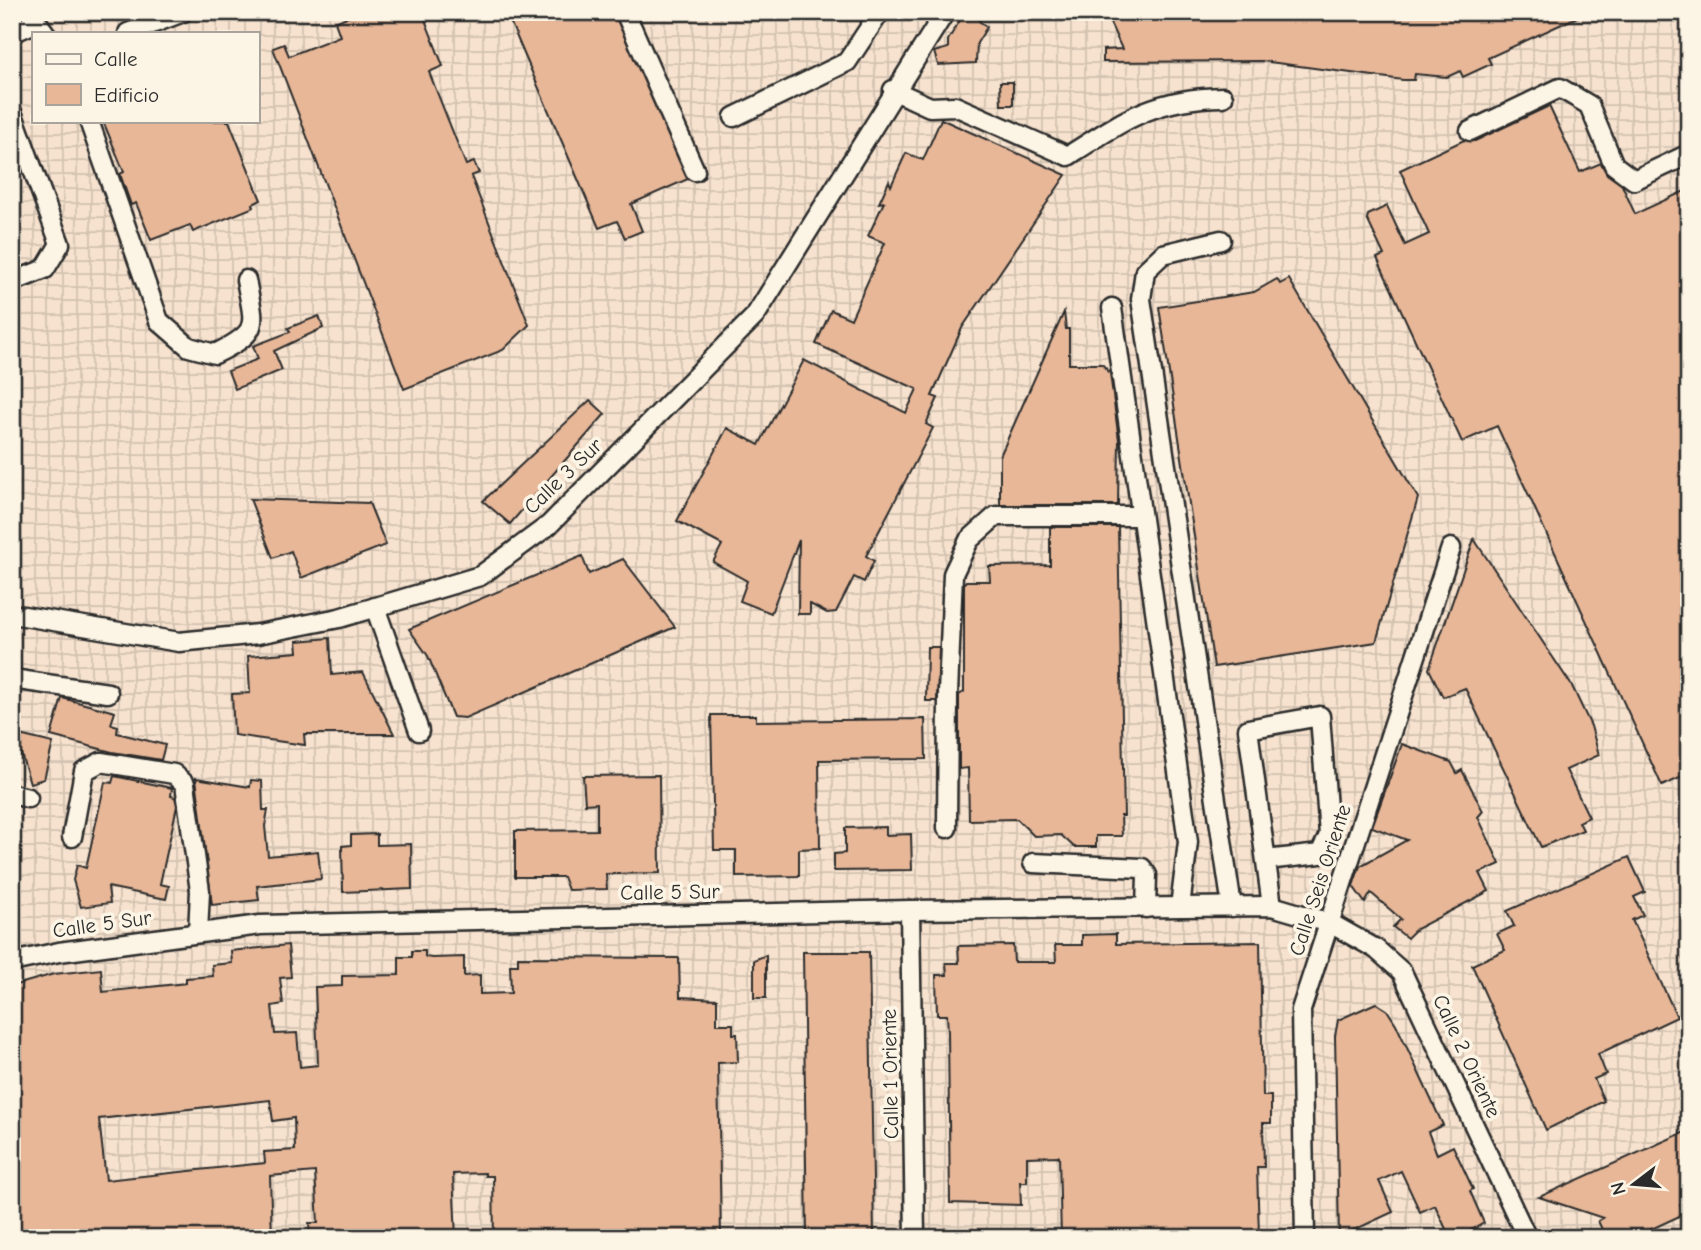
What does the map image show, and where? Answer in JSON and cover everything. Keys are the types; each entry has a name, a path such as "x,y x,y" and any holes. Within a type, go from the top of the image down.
{"street":[{"path":"131,32 183,12"},
{"path":"625,12 695,172"},
{"path":"734,117 847,62 880,12"},
{"name":"Calle 3 Sur","path":"12,614 179,642 258,634 339,618 480,576 549,525 755,316 893,90 945,12"},
{"path":"12,33 37,23"},
{"path":"1470,131 1560,88 1589,105 1614,165 1634,180 1689,154"},
{"path":"893,90 930,107 955,106 1068,156 1135,113 1187,97 1223,97"},
{"path":"12,112 60,244 45,269 12,282"},
{"path":"89,122 159,321 189,347 215,354 245,339 254,318 246,280"},
{"path":"1221,240 1163,254 1145,271 1141,299 1232,907"},
{"path":"1112,308 1188,842 1180,907"},
{"path":"947,828 948,694 953,574 969,540 996,516 1141,516"},
{"name":"Calle Seis Oriente","path":"1305,1238 1301,1010 1451,548"},
{"path":"375,607 419,731"},
{"path":"12,678 108,693"},
{"path":"1266,860 1320,854 1329,835 1320,716 1248,729 1272,906"},
{"path":"72,837 84,771 101,762 174,774 185,784 200,891 198,933"},
{"path":"1033,863 1142,868 1147,875 1146,908"},
{"name":"Calle 5 Sur","path":"12,962 59,952 260,925 910,909 1272,906 1330,923"},
{"name":"Calle 1 Oriente","path":"910,909 915,1238"},
{"name":"Calle 2 Oriente","path":"1330,923 1376,949 1402,972 1527,1238"}],"shaded area":[{"path":"12,12 1689,12 1689,1238 12,1238"}],"building":[{"path":"358,12 422,12 443,66 429,72 466,165 474,162 479,173 471,176 529,325 503,350 404,389 273,48 284,44 289,56 340,36 335,22"},
{"path":"506,12 614,12 688,179 631,204 642,231 625,238 617,221 599,228"},
{"path":"965,12 985,12 979,21 987,27 977,43 976,63 938,65 934,52 948,48 948,40"},
{"path":"1105,12 1588,12 1488,58 1491,64 1463,77 1460,71 1447,77 1415,74 1414,80 1403,80 1262,61 1103,62 1103,50 1122,49"},
{"path":"1000,82 1013,82 1013,105 1001,105"},
{"path":"1549,106 1580,172 1601,163 1607,174 1622,185 1635,214 1689,189 1689,774 1662,786 1497,426 1462,442 1377,258 1384,255 1367,219 1368,215 1387,206 1405,245 1429,234 1400,170 1464,140 1475,141"},
{"path":"941,119 1066,175 962,328 932,396 938,398 926,424 933,428 866,556 874,561 864,582 854,577 836,612 827,613 810,604 810,614 798,614 799,540 771,613 740,601 747,581 713,562 722,545 677,521 727,428 759,445 804,360 906,413 917,389 816,344 831,310 851,319 885,243 868,236 884,202 879,203 889,181 891,186 906,153 923,160"},
{"path":"103,122 229,122 261,200 253,204 254,207 193,232 190,225 151,240 136,203 131,205 120,174 124,172"},
{"path":"1277,279 1280,284 1289,279 1418,498 1376,642 1214,667 1159,307 1254,292"},
{"path":"1064,312 1066,329 1069,329 1069,364 1102,364 1110,373 1119,440 1118,505 1000,505 1000,456"},
{"path":"319,316 323,328 274,351 282,370 235,389 228,371 258,359 253,346 290,332 288,328"},
{"path":"590,400 605,414 510,524 483,501"},
{"path":"250,499 369,503 386,545 301,578 291,551 273,558"},
{"path":"1050,527 1118,527 1124,816 1121,816 1122,836 1096,836 1096,847 1074,847 1061,835 1034,836 1017,819 969,820 968,768 959,769 959,695 964,692 964,584 966,581 990,581 989,566 1050,565"},
{"path":"1474,539 1572,686 1591,726 1599,755 1566,770 1589,817 1579,822 1583,830 1541,847 1465,688 1443,697 1429,669"},
{"path":"582,556 589,574 623,559 675,627 465,718 453,717 428,656 409,629"},
{"path":"330,638 332,675 363,672 394,734 304,734 305,745 234,735 232,694 250,693 248,656 298,652 297,641"},
{"path":"927,647 939,647 937,701 926,701"},
{"path":"62,698 115,712 111,724 118,726 117,733 165,745 161,760 112,752 51,736"},
{"path":"711,715 756,715 756,721 925,719 926,759 819,760 820,848 799,849 799,876 736,877 736,850 714,850"},
{"path":"15,734 53,743 44,779 30,783"},
{"path":"1402,744 1451,762 1457,773 1462,770 1483,811 1478,817 1500,864 1480,873 1489,891 1416,929 1407,938 1393,927 1401,919 1371,893 1365,903 1353,886 1360,866 1407,840 1372,827"},
{"path":"659,775 660,873 606,874 607,889 568,890 563,877 515,877 515,831 597,830 597,803 585,804 583,776"},
{"path":"114,776 172,788 171,796 175,797 177,806 160,884 169,886 166,899 108,887 110,903 81,907 73,880 77,865 86,868 105,782 112,783"},
{"path":"196,778 250,787 251,780 262,781 263,810 268,810 265,826 268,856 318,851 321,879 257,886 259,900 212,905"},
{"path":"886,827 886,835 911,834 912,870 834,871 834,854 845,853 845,828"},
{"path":"377,834 377,845 411,844 412,889 343,892 342,846 351,845 351,835"},
{"path":"1629,857 1645,892 1634,897 1643,915 1632,920 1677,1017 1598,1054 1606,1074 1594,1079 1604,1101 1546,1130 1472,965 1505,950 1497,934 1514,926 1507,911"},
{"path":"1116,934 1116,944 1260,942 1263,1096 1271,1096 1271,1123 1263,1123 1264,1167 1257,1167 1259,1236 1255,1238 1061,1238 1059,1156 1027,1157 1027,1182 1020,1182 1021,1205 950,1203 947,1015 937,1015 936,975 947,975 946,963 959,963 958,946 1013,945 1014,962 1056,962 1055,945 1082,945 1082,935"},
{"path":"288,945 291,977 280,978 283,1004 272,1006 275,1034 297,1033 300,1067 318,1065 315,987 342,986 342,976 399,975 399,957 412,957 412,951 425,951 425,957 432,958 464,957 464,976 480,975 480,994 511,993 510,965 518,965 518,957 679,958 680,997 717,999 717,1024 733,1024 733,1034 737,1034 738,1062 718,1063 721,1238 494,1238 493,1176 485,1176 485,1173 453,1174 456,1238 310,1238 309,1223 318,1223 315,1172 270,1176 272,1238 12,1238 12,986 54,974 101,969 103,992 186,983 186,978 213,976 212,965 232,963 231,951","holes":["270,1100 273,1121 294,1118 295,1150 264,1152 265,1163 106,1180 99,1119"]},
{"path":"803,952 869,952 874,1235 807,1236"},
{"path":"766,955 766,998 754,998 754,960"},
{"path":"1376,1003 1387,1010 1396,1024 1443,1125 1428,1132 1437,1154 1453,1146 1473,1189 1470,1191 1484,1223 1457,1238 1450,1238 1435,1205 1420,1212 1401,1171 1379,1181 1393,1212 1339,1237 1335,1036 1338,1020"},
{"path":"1689,1130 1689,1202 1680,1205 1684,1214 1632,1238 1606,1238 1598,1221 1603,1218 1539,1197"}]}
